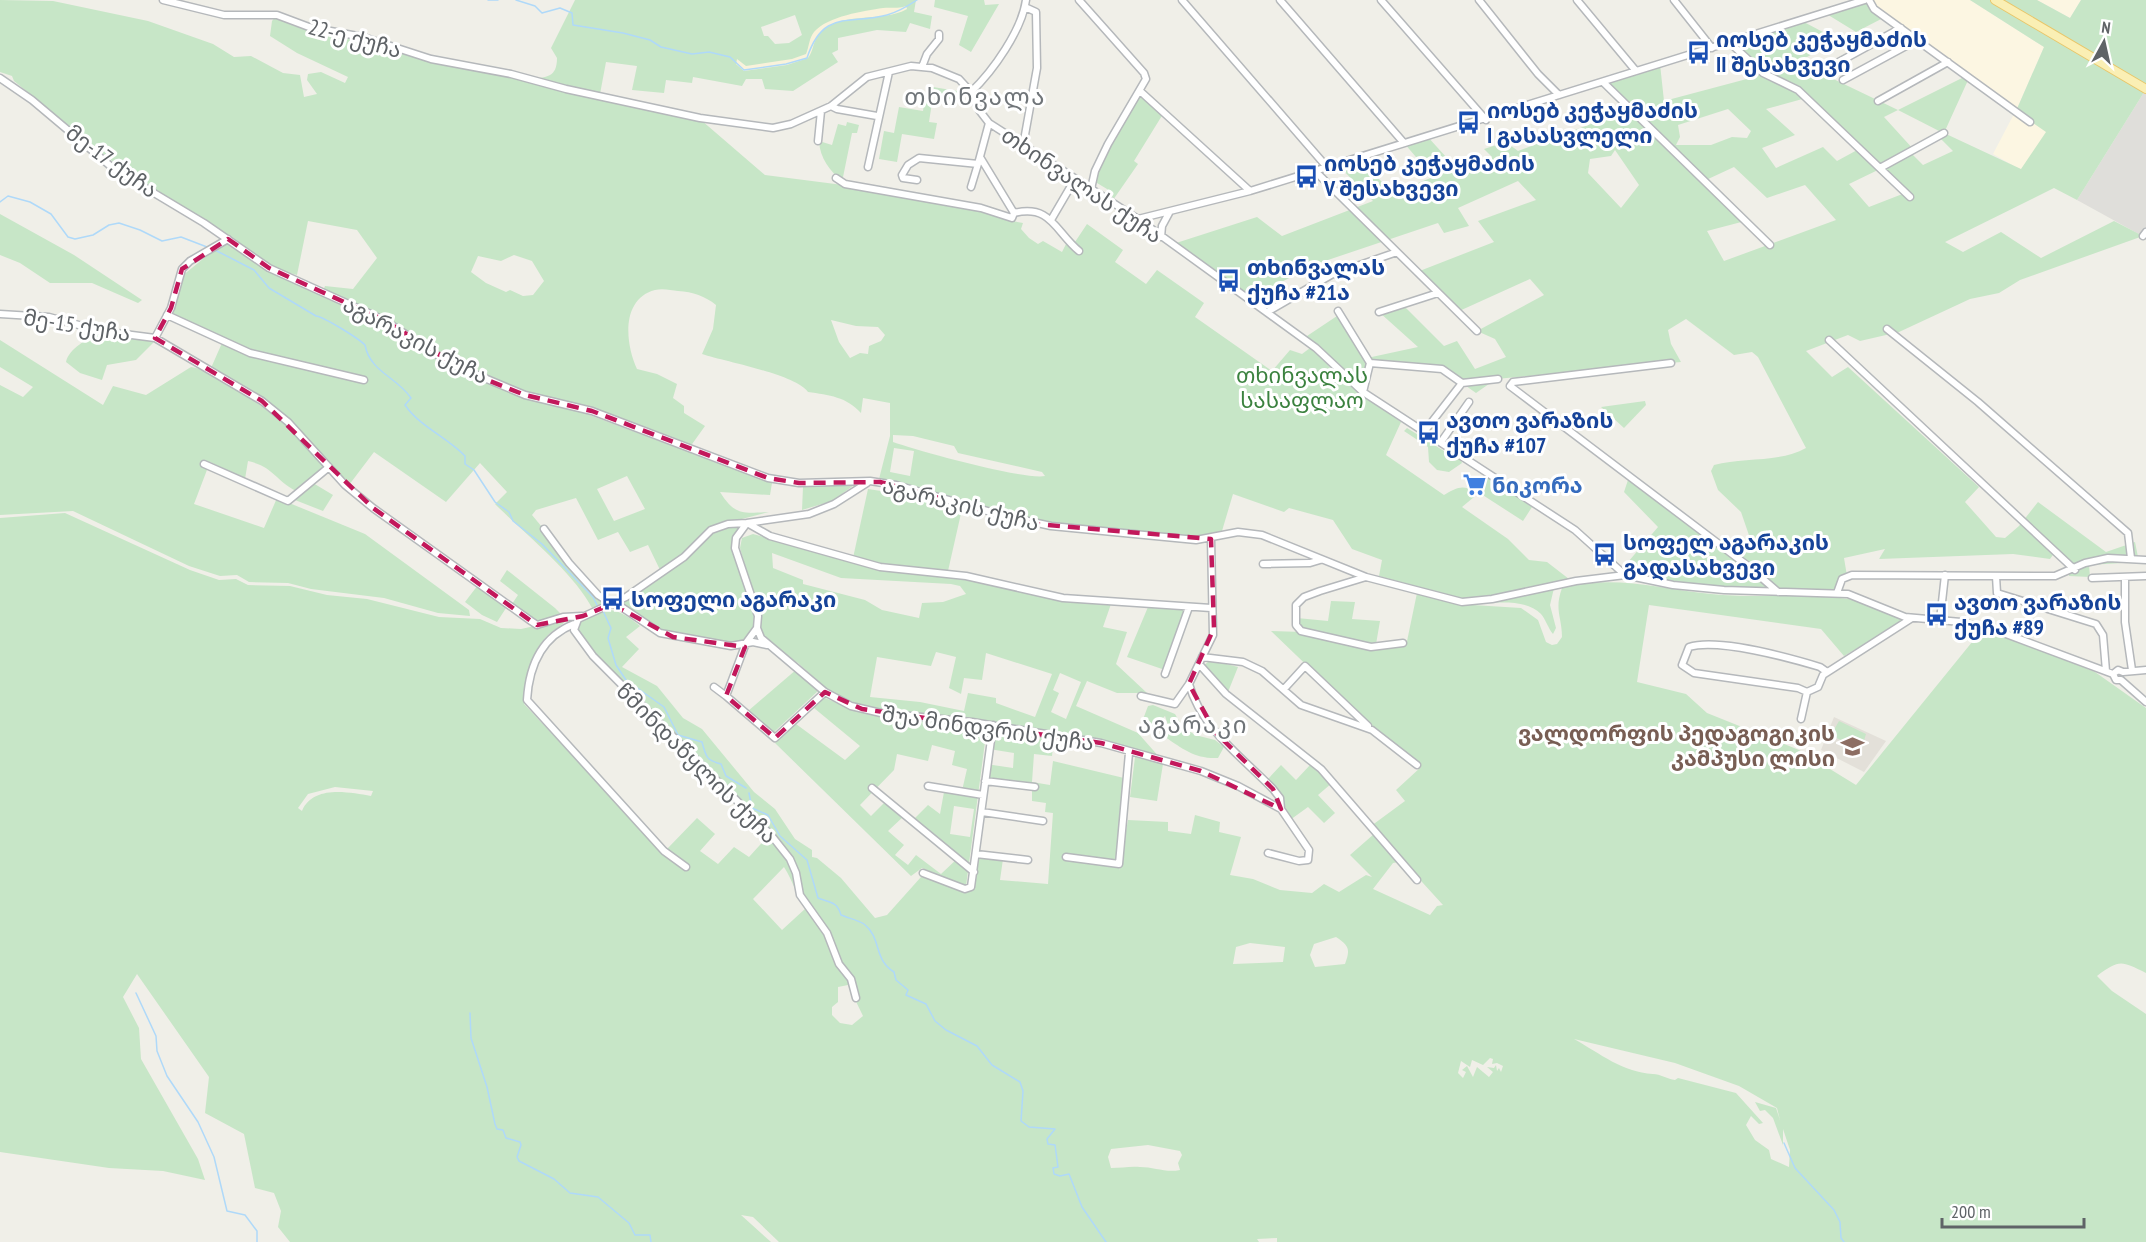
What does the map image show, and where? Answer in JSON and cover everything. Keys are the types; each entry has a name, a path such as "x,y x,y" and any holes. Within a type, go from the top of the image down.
{"main road":[{"path":"1995,0 2146,89"}],"street":[{"name":"22-ე ქუჩა","path":"163,0 225,15 277,15 309,27 363,37 431,59 511,74"},
{"path":"1079,0 1144,73 1146,79 1104,153 1095,171 1091,189"},
{"path":"1182,0 1326,166"},
{"path":"1280,0 1404,142"},
{"path":"1381,0 1486,120"},
{"path":"1479,0 1538,74 1559,95"},
{"path":"1577,0 1636,71"},
{"path":"1674,0 1712,48"},
{"path":"1138,219 1170,213 1250,191 1404,142 1486,120 1559,95 1867,0 1874,9 2030,122"},
{"path":"971,92 1017,32 1026,3 1036,12 1038,53 1023,146"},
{"path":"1826,69 1901,28"},
{"path":"922,67 927,54 939,39 939,33"},
{"path":"1843,80 1917,40"},
{"path":"1730,43 1763,73 1798,90 1910,197"},
{"path":"1878,101 1948,62"},
{"name":"თხინვალას ქუჩა","path":"511,74 566,89 732,123 783,127 831,106 867,77 911,66 952,75 971,92 979,110 989,123 1138,219 1316,348 1364,392 1575,530 1625,575"},
{"path":"868,167 878,116 885,99 889,72"},
{"name":"მე-17 ქუჩა","path":"0,78 32,100 114,169 228,239"},
{"path":"1603,82 1770,245"},
{"path":"1140,91 1250,191"},
{"path":"831,106 878,116"},
{"path":"818,141 821,111"},
{"path":"971,187 989,123"},
{"path":"1880,168 1944,133"},
{"path":"917,180 903,178 902,175 908,165 919,158 979,161"},
{"path":"979,161 1014,213"},
{"path":"1314,170 1477,331"},
{"path":"836,178 844,184 981,208 1003,217 1012,218 1014,213"},
{"path":"1051,219 1075,179"},
{"path":"1014,213 1032,210 1051,219 1079,251"},
{"path":"1161,237 1162,226 1170,213"},
{"path":"228,239 190,261 182,269 168,315 155,338 262,401 288,422 329,467 373,508 537,625 563,617 583,616"},
{"name":"აგარაკის ქუჩა","path":"228,239 269,268 384,320 451,364 525,395 592,411 768,478 799,483 870,481 924,491 1035,524 1167,538 1211,539 1222,534 1238,532 1262,535 1366,577 1442,597 1471,602 1569,582 1625,575"},
{"path":"1267,312 1331,274 1397,252"},
{"path":"1378,312 1438,293"},
{"path":"1338,311 1370,363 1364,392"},
{"name":"მე-15 ქუჩა","path":"0,314 49,317 101,331 155,338"},
{"path":"168,315 250,353 364,380"},
{"path":"1887,329 1978,402 2128,533 2131,558"},
{"path":"1829,340 2074,570"},
{"path":"1370,363 1442,369 1462,383 1498,379"},
{"path":"1671,363 1511,383 1510,386 1748,566 1778,592"},
{"path":"1424,432 1462,383"},
{"path":"1441,442 1469,402"},
{"path":"204,464 288,501 329,467"},
{"path":"686,867 664,851 527,700 531,671 541,649 561,629 574,624 583,616 626,597 662,573 684,557 711,530 728,524 816,512 870,481"},
{"path":"747,523 770,536 880,567 966,576 1063,598 1211,608"},
{"name":"შუა მინდვრის ქუჩა","path":"747,523 736,538 735,548 758,616 757,628 768,645 825,692 862,710 993,726 1101,743 1129,753 1201,771 1238,786 1281,809"},
{"path":"544,529 574,569 598,595 620,606 645,624 673,637 731,646 747,643 768,645"},
{"path":"1141,696 1175,704 1201,661 1214,628 1211,608 1211,539"},
{"path":"1837,593 1842,579 1852,575 2055,576 2074,570 2085,563 2108,558 2146,560"},
{"path":"1263,564 1310,563 1320,560"},
{"path":"1625,575 1689,587 1837,593 1857,597 1892,614 1976,625 2113,674 2114,678 2121,680 2146,702"},
{"path":"1940,620 1945,575"},
{"path":"1995,576 1997,593 2096,624 2103,635 2106,671"},
{"path":"2092,578 2146,576"},
{"path":"1366,577 1304,597 1296,605 1296,625 1302,631 1371,647 1403,643"},
{"path":"2125,578 2125,622 2132,670 2127,677 2130,689"},
{"path":"1165,674 1189,608"},
{"path":"1827,672 1814,665 1740,648 1694,645 1689,647 1682,665 1694,673 1798,688 1807,692 1818,687 1827,672 1912,618"},
{"name":"წმინდაწყლის ქუჩა","path":"574,624 576,635 592,656 775,839 790,859 796,873 800,895 827,933 839,964 850,979 856,998"},
{"path":"726,696 747,643 757,628"},
{"path":"1201,661 1243,663 1263,670 1311,710 1372,730"},
{"path":"1201,661 1226,694 1321,769 1417,880"},
{"path":"1284,688 1301,667 1305,666 1372,730 1417,765"},
{"path":"2113,674 2117,670 2123,672 2146,670"},
{"path":"2121,680 2123,672"},
{"path":"1189,684 1198,708 1215,732 1273,789 1280,798 1281,809 1309,850 1308,860 1299,861 1268,853"},
{"path":"714,687 775,738 825,692"},
{"path":"1801,719 1807,692"},
{"path":"923,873 969,889 974,872 993,726"},
{"path":"1066,857 1119,864 1129,753"},
{"path":"985,781 1035,787"},
{"path":"928,786 983,795"},
{"path":"872,788 974,872"},
{"path":"982,812 1043,821"},
{"path":"976,854 1028,860"}],"highlighted area":[{"path":"228,239 269,268 384,320 467,372 525,395 592,411 768,478 799,483 880,482 1035,524 1211,539 1214,628 1189,684 1215,732 1273,789 1281,809 1201,771 1101,743 862,709 825,692 775,738 726,696 745,647 673,637 612,604 583,616 537,625 531,621 373,508 262,401 155,338 171,308 182,269"}],"shaded area":[{"path":"1869,0 1970,0 2044,47 2016,111 2047,132 2021,170 1993,154 2015,112 1874,9"},
{"path":"2037,0 2081,0 2070,18"},
{"path":"2146,89 2146,238 2077,200"},
{"name":"ვალდორფის პედაგოგიკის კამპუსი ლისი","path":"1834,717 1886,741 1864,772 1821,750"}],"green space":[{"name":"თხინვალას სასაფლაო","path":"0,0 53,1 148,21 213,44 234,57 251,56 283,73 300,75 304,97 317,94 307,80 308,74 321,72 345,83 348,77 297,53 270,36 272,21 275,17 294,26 370,42 429,62 507,76 564,92 701,120 765,175 882,190 981,209 1006,220 1023,223 1021,229 1029,238 1038,244 1043,241 1062,252 1067,242 1073,245 1087,224 1123,250 1115,262 1146,284 1157,270 1204,303 1195,317 1272,371 1290,350 1302,354 1310,348 1325,361 1336,376 1401,422 1386,455 1444,495 1462,488 1473,491 1474,497 1462,507 1508,539 1529,560 1547,562 1569,579 1474,600 1462,600 1379,576 1382,560 1352,549 1333,520 1289,508 1284,512 1233,494 1222,531 1197,536 1035,521 879,479 890,436 890,403 863,398 861,413 844,400 808,392 801,386 775,374 702,354 713,329 716,305 694,293 666,289 655,290 636,302 631,312 628,335 630,347 637,369 657,374 677,384 673,398 684,406 684,413 705,426 690,447 513,388 469,370 420,343 386,319 323,291 325,286 353,289 377,258 357,230 308,221 297,275 272,268 112,161 14,81 12,76 0,72","holes":["514,255 532,261 544,281 533,295 523,296 510,290 506,292 486,283 471,272 478,256 501,261","831,320 856,326 878,327 885,335 881,341 869,346 868,354 860,353 850,358 839,342","893,435 913,436 954,446 958,453 1042,472 1045,476 1016,474 947,458 893,442","894,448 914,451 910,476 890,472"]},
{"path":"575,0 916,0 914,12 932,16 930,29 910,23 906,32 877,30 838,38 838,50 832,53 838,62 793,91 765,89 762,79 746,79 742,86 693,77 692,83 666,80 664,93 632,90 637,66 606,62 600,94 531,79 553,73 557,58 551,48","holes":["795,15 802,35 789,43 775,44 768,36 764,36 761,27"]},
{"path":"935,0 984,0 985,5 999,4 971,52 959,45 968,16 934,7"},
{"path":"1865,0 1885,17 1856,32 1825,13"},
{"path":"1970,0 1995,0 2146,89 2077,200 2054,188 1945,242 1963,252 2001,232 2041,258 2114,221 2143,236 2020,280 1999,293 1970,299 1899,332 1860,341 1848,335 1806,351 1832,377 1848,367 1979,487 1965,502 1996,537 2005,538 2019,526 2038,502 2106,552 2135,542 2139,562 2089,565 2090,577 2069,576 2069,568 2055,552 2050,559 2013,554 1879,559 1885,549 1844,558 1847,576 1837,593 1782,593 1649,581 1622,569 1658,527 1624,492 1629,477 1723,543 1752,544 1741,512 1718,490 1711,471 1714,465 1784,456 1806,448 1758,357 1752,352 1734,355 1686,319 1668,330 1671,344 1681,362 1496,379 1476,393 1442,369 1371,363 1363,392 1304,338 1340,314 1367,358 1418,347 1379,312 1402,304 1444,346 1457,341 1475,369 1506,357 1495,339 1477,331 1544,295 1530,279 1457,312 1417,272 1494,242 1478,221 1536,200 1518,181 1458,208 1469,226 1444,233 1438,223 1316,264 1249,299 1173,244 1257,217 1282,236 1373,201 1336,163 1357,157 1393,193 1433,177 1404,143 1427,136 1456,168 1492,157 1484,149 1506,142 1518,151 1629,110 1603,82 1660,64 1664,101 1758,76 1734,42 1802,21 1838,40 1798,62 1898,110 1966,76 1969,78 1944,133 2021,169 2046,132 2016,111 2044,47","holes":["1806,98 1859,149 1837,161 1823,147 1776,168 1762,148 1795,135 1766,109","1728,109 1751,131 1747,138 1732,137 1711,145 1676,145 1680,137 1678,125","1898,110 1943,133 1938,136 1953,151 1923,165 1910,152 1914,150 1884,117","1615,150 1639,185 1621,208 1588,173 1590,159 1611,156","1734,167 1767,198 1805,185 1836,220 1724,261 1707,231 1749,220 1706,180","1880,169 1905,193 1869,207 1849,184"]},
{"path":"1999,0 2037,0 2070,18 2081,0 2146,0 2146,86"},
{"path":"927,86 963,92 962,101 933,96 929,122 937,123 934,139 902,134 897,162 879,159 884,131 894,133 899,107 923,111"},
{"path":"1140,96 1163,114 1134,161 1138,164 1113,200 1107,189 1097,183 1095,174 1134,101"},
{"path":"847,122 859,125 857,133 852,133 842,182 826,164 819,141 832,145 838,124 846,126"},
{"path":"0,214 74,255 142,300 138,303 92,283 50,283 20,263 0,255"},
{"path":"225,241 265,270 384,321 433,358 455,369 523,397 576,410 772,483 770,495 720,492 735,509 752,513 769,512 711,527 687,553 661,572 648,545 630,552 618,532 598,540 576,498 536,510 532,515 605,603 592,608 561,567 495,504 507,492 480,463 446,502 374,452 349,485 275,408 211,368 222,343 167,319 182,276","holes":["627,476 645,509 614,521 597,489"]},
{"path":"100,332 155,341 136,360 107,365 102,380 80,373 66,362 75,348"},
{"path":"0,340 103,405 113,386 146,395 191,367 222,380 283,423 325,465 296,491 269,470 257,464 248,461 245,479 210,462 194,504 264,528 277,498 365,534 469,610 470,616 438,613 384,598 311,589 288,583 249,582 237,575 220,576 189,566 73,511 0,515 0,385 23,397 33,387 0,367"},
{"path":"1645,401 1646,405 1624,428 1601,407"},
{"path":"1407,428 1452,456 1460,458 1462,463 1449,472 1437,470 1429,462 1428,447 1404,431"},
{"path":"1488,477 1532,507 1523,521 1478,492"},
{"path":"313,483 333,495 323,511 295,500"},
{"path":"857,483 832,501 802,510 803,487"},
{"path":"868,489 907,495 962,509 948,571 892,566 853,558"},
{"path":"65,513 190,570 219,580 236,579 248,585 290,586 327,595 367,599 439,617 480,619 501,628 521,629 567,619 542,641 537,649 529,666 524,704 667,856 670,853 667,849 697,818 715,834 700,851 718,864 734,847 749,857 768,836 581,640 574,622 601,611 615,611 622,614 640,626 626,637 639,649 622,667 657,686 683,718 702,729 754,792 775,809 795,839 812,850 812,857 817,858 841,878 875,918 887,915 921,877 970,892 975,855 1003,859 1000,880 1048,884 1053,813 1045,812 1046,803 1032,801 1032,787 983,780 986,764 1013,768 1014,753 989,749 992,727 1054,737 1052,756 1034,754 1032,782 1050,785 1053,761 1124,778 1119,871 1128,820 1168,822 1168,831 1191,834 1195,815 1220,822 1219,832 1241,837 1230,875 1253,879 1280,890 1312,893 1324,884 1339,892 1366,875 1372,877 1350,855 1374,834 1399,862 1393,863 1373,889 1430,915 1437,906 1443,905 1371,826 1405,801 1396,790 1421,767 1373,729 1271,631 1302,632 1297,618 1328,621 1331,601 1355,602 1352,619 1380,621 1375,650 1406,646 1417,593 1457,604 1521,608 1538,620 1546,642 1552,645 1557,644 1562,637 1558,608 1562,588 1581,584 1618,582 1728,595 1815,596 1853,600 1903,621 1844,656 1821,629 1649,605 1637,682 1686,694 1707,713 1799,750 1856,785 1981,631 2013,639 2095,672 2146,708 2146,973 2126,964 2116,964 2097,976 2112,991 2146,1014 2146,1242 1277,1242 1277,1238 1257,1239 1259,1242 779,1242 753,1217 741,1215 771,1242 290,1242 278,1227 281,1211 274,1193 255,1188 244,1134 205,1113 209,1077 137,974 123,997 139,1028 141,1059 198,1159 205,1180 163,1171 109,1168 0,1152 0,518","holes":["335,787 373,791 371,796 342,792 323,794 314,797 302,811 298,808 308,794","784,867 806,908 782,930 753,899","1336,937 1348,949 1345,964 1315,967 1310,955 1314,944","1250,943 1285,947 1283,962 1233,964 1236,947","848,985 863,1016 852,1025 840,1023 832,1015 832,1007 838,1002 838,987","1574,1039 1675,1063 1739,1086 1777,1108 1780,1120 1776,1108 1755,1102 1760,1111 1765,1110 1773,1118 1783,1145 1783,1129 1790,1150 1789,1167 1771,1159 1769,1150 1755,1140 1746,1125 1751,1116 1759,1124 1763,1123 1736,1093 1678,1078 1675,1080 1642,1073 1612,1061","1490,1058 1493,1059 1492,1064 1497,1063 1503,1066 1501,1072 1499,1068 1497,1071 1496,1065 1494,1068 1487,1067 1493,1072 1489,1077 1477,1067 1473,1077 1467,1066 1462,1070 1466,1072 1463,1078 1458,1073 1461,1061 1470,1067 1472,1060 1483,1065","1148,1145 1180,1151 1182,1155 1178,1163 1180,1170 1175,1171 1137,1167 1111,1168 1108,1157 1111,1149"]},
{"path":"742,524 734,534 732,548 755,615 756,625 744,642 710,643 675,637 651,627 624,605 622,602 670,570 714,530"},
{"path":"753,534 866,566 955,576 1111,604 1103,627 1127,632 1116,664 1147,693 1117,693 1087,681 1076,706 1138,733 1160,758 1101,741 864,707 829,691 798,663 769,644 761,632 760,616 740,548 742,538","holes":["772,553 841,578 951,584 960,586 966,594 943,602 922,603 919,618 882,610 865,600 803,584 803,580 773,568","936,652 956,657 949,688 961,694 964,678 982,680 986,653 1052,674 1035,717 996,703 996,698 968,693 964,711 920,702 870,697 877,657 931,666","1060,673 1081,682 1066,719 1051,712 1059,693 1053,690"]},
{"path":"507,570 555,608 560,613 558,617 538,622 512,604 518,595 500,581"},
{"path":"478,585 508,605 497,622 482,615 465,602"},
{"path":"1554,588 1550,605 1556,628 1553,634 1541,614 1535,609 1513,603 1482,603"},
{"path":"1148,607 1183,610 1184,617 1165,670 1127,657"},
{"path":"1215,661 1238,667 1228,692 1212,679 1203,666"},
{"path":"797,669 818,687 818,691 774,732 748,711"},
{"path":"825,698 862,713 987,727 966,886 922,868 911,876 775,743 815,701","holes":["814,708 860,746 845,760 796,724","932,745 955,751 952,765 967,769 961,795 944,792 940,814 928,805 913,820 959,857 941,874 916,855 908,865 895,855 904,845 888,831 904,816 887,800 871,816 860,805 894,770 897,754 928,761","954,806 974,809 970,837 950,834"]},
{"path":"1153,705 1175,714 1182,726 1195,735 1215,740 1224,747 1218,758 1196,755 1165,737 1170,731 1165,716 1148,733 1139,730 1148,706"},
{"path":"1839,721 1866,734 1862,747 1857,745 1856,748 1831,735"},
{"path":"1135,757 1163,764 1157,801 1130,797"},
{"path":"1311,764 1332,783 1318,795 1335,813 1324,823 1308,807 1290,820 1281,797 1268,779 1281,765 1296,780"}],"sand":[{"path":"906,6 907,9 897,13 847,20 825,28 817,37 808,58 787,65 744,71 736,64 737,59 746,66 792,59 806,54 812,34 828,22 857,13"}],"waterway":[{"path":"488,0 498,0"},
{"path":"516,0 535,6 542,13 560,8 572,13 573,25 623,33 650,40 661,47 692,54 709,52 730,57 744,70 786,64 807,58 813,42 829,25 887,15 917,0"},
{"path":"0,202 8,196 30,202 51,214 68,237 75,239 93,235 109,225 119,223 162,241 181,237 207,247"},
{"path":"215,250 254,270 269,288 341,328 365,345 372,362 411,398 405,405 411,413 465,456 465,464 474,470 495,502 509,512 513,521 542,544 593,597 598,607"},
{"path":"603,611 611,628 608,638 616,665 626,680 664,707 678,735 702,742 707,757 721,764 726,776 746,788"},
{"path":"749,793 752,808 768,815 780,836 807,860 818,898 832,903 841,915 864,924 870,930 883,961 894,972 896,980 908,990 906,995 926,1004 935,1021 946,1030 977,1046 992,1065 1020,1082 1023,1091 1021,1121 1029,1127 1055,1129 1047,1139 1048,1144 1055,1145 1058,1167 1053,1168 1054,1174 1060,1176 1069,1174 1082,1207 1106,1242"},
{"path":"136,993 156,1036 157,1051 167,1076 198,1122 214,1157 227,1211 245,1215 257,1231 257,1242"},
{"path":"470,1013 471,1038 487,1087 495,1124 497,1129 503,1130 506,1138 520,1142 517,1157 519,1161 554,1179 570,1193 598,1197 629,1223 635,1235 650,1235 651,1242"},
{"path":"1784,1143 1795,1168 1834,1210 1840,1222 1841,1238 1844,1242"}],"place":[{"name":"იოსებ კეჭაყმაძის II შესახვევი","path":"1698,52"},
{"name":"იოსებ კეჭაყმაძის I გასასვლელი","path":"1469,123"},
{"name":"იოსებ კეჭაყმაძის V შესახვევი","path":"1306,176"},
{"name":"თხინვალას ქუჩა #21ა","path":"1229,280"},
{"name":"ავთო ვარაზის ქუჩა #107","path":"1428,433"},
{"name":"ნიკორა","path":"1474,485"},
{"name":"სოფელ აგარაკის გადასახვევი","path":"1605,555"},
{"name":"სოფელი აგარაკი","path":"613,599"},
{"name":"ავთო ვარაზის ქუჩა #89","path":"1936,615"},
{"name":"ვალდორფის პედაგოგიკის კამპუსი ლისი","path":"1853,746"}],"district":[{"name":"თხინვალა","path":"975,96"},
{"name":"აგარაკი","path":"1193,724"}]}
